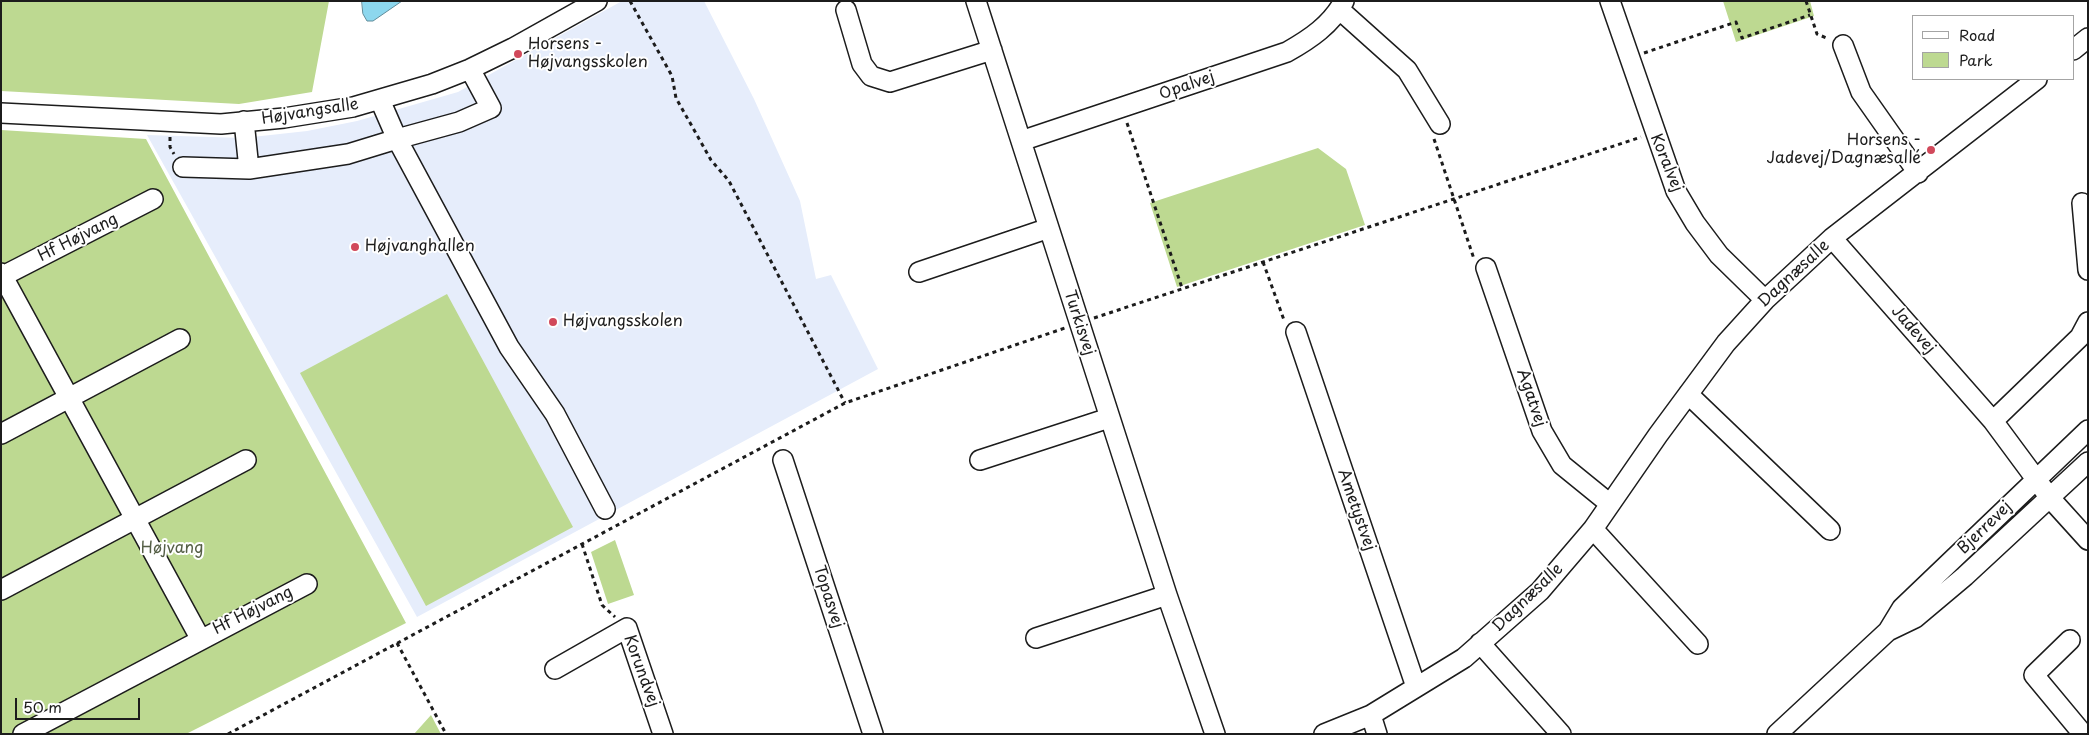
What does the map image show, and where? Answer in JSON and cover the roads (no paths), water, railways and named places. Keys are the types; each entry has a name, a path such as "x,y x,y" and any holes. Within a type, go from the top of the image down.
{"street":[{"name":"Højvangsalle","path":"1,113 221,124 284,118 380,100 470,69 513,48 597,1"},
{"name":"Turkisvej","path":"976,1 1109,418 1215,734"},
{"name":"Koralvej","path":"1610,1 1654,134 1676,191 1695,223 1719,254 1765,300"},
{"name":"Opalvej","path":"1021,141 1287,52 1316,35 1342,6 1407,70 1440,124"},
{"path":"846,10 862,64 871,76 890,82 992,50"},
{"path":"2074,49 2088,38"},
{"path":"1843,45 1861,92 1918,173"},
{"path":"183,167 249,169 348,154 458,122 491,108 470,69"},
{"name":"Dagnæsalle","path":"1324,734 1371,715 1464,658 1540,591 1593,529 1726,343 1765,300 1832,238 2036,80"},
{"path":"380,100 397,140 509,347 555,414 605,509"},
{"path":"244,121 249,169"},
{"name":"Hf Højvang","path":"153,199 2,276 200,638"},
{"path":"2082,203 2088,270"},
{"path":"919,272 1049,228"},
{"name":"Jadevej","path":"1832,238 1993,421 2050,498 2088,540"},
{"name":"Agatvej","path":"1486,268 1542,431 1549,446 1562,465 1610,504"},
{"path":"1993,421 2080,337 2088,322"},
{"name":"Ametystvej","path":"1296,332 1416,688"},
{"path":"1,434 180,339"},
{"path":"1688,394 1830,530"},
{"path":"980,460 1109,418"},
{"name":"Bjerrevej","path":"1777,734 1888,631 1902,608 2088,430"},
{"path":"1,590 246,460"},
{"name":"Topasvej","path":"783,460 873,734"},
{"name":"Bjerrevej","path":"1888,631 1915,618 1965,576 2088,462"},
{"path":"1593,529 1698,644"},
{"name":"Hf Højvang","path":"23,734 200,638 307,584"},
{"path":"1036,638 1167,595"},
{"name":"Korundvej","path":"555,669 627,628 663,734"},
{"path":"2070,640 2034,675 2083,734"},
{"name":"Dagnæsalle","path":"1480,643 1561,734"},
{"path":"1371,715 1377,734"}],"water":[{"path":"362,1 402,1 373,21 367,21 363,14"}],"place":[{"name":"Horsens - Højvangsskolen","path":"518,54"},
{"name":"Horsens - Jadevej/Dagnæsallé","path":"1931,150"},
{"name":"Højvanghallen","path":"355,247"},
{"name":"Højvangsskolen","path":"553,322"}],"park label":[{"name":"Højvang","path":"172,549"}]}
